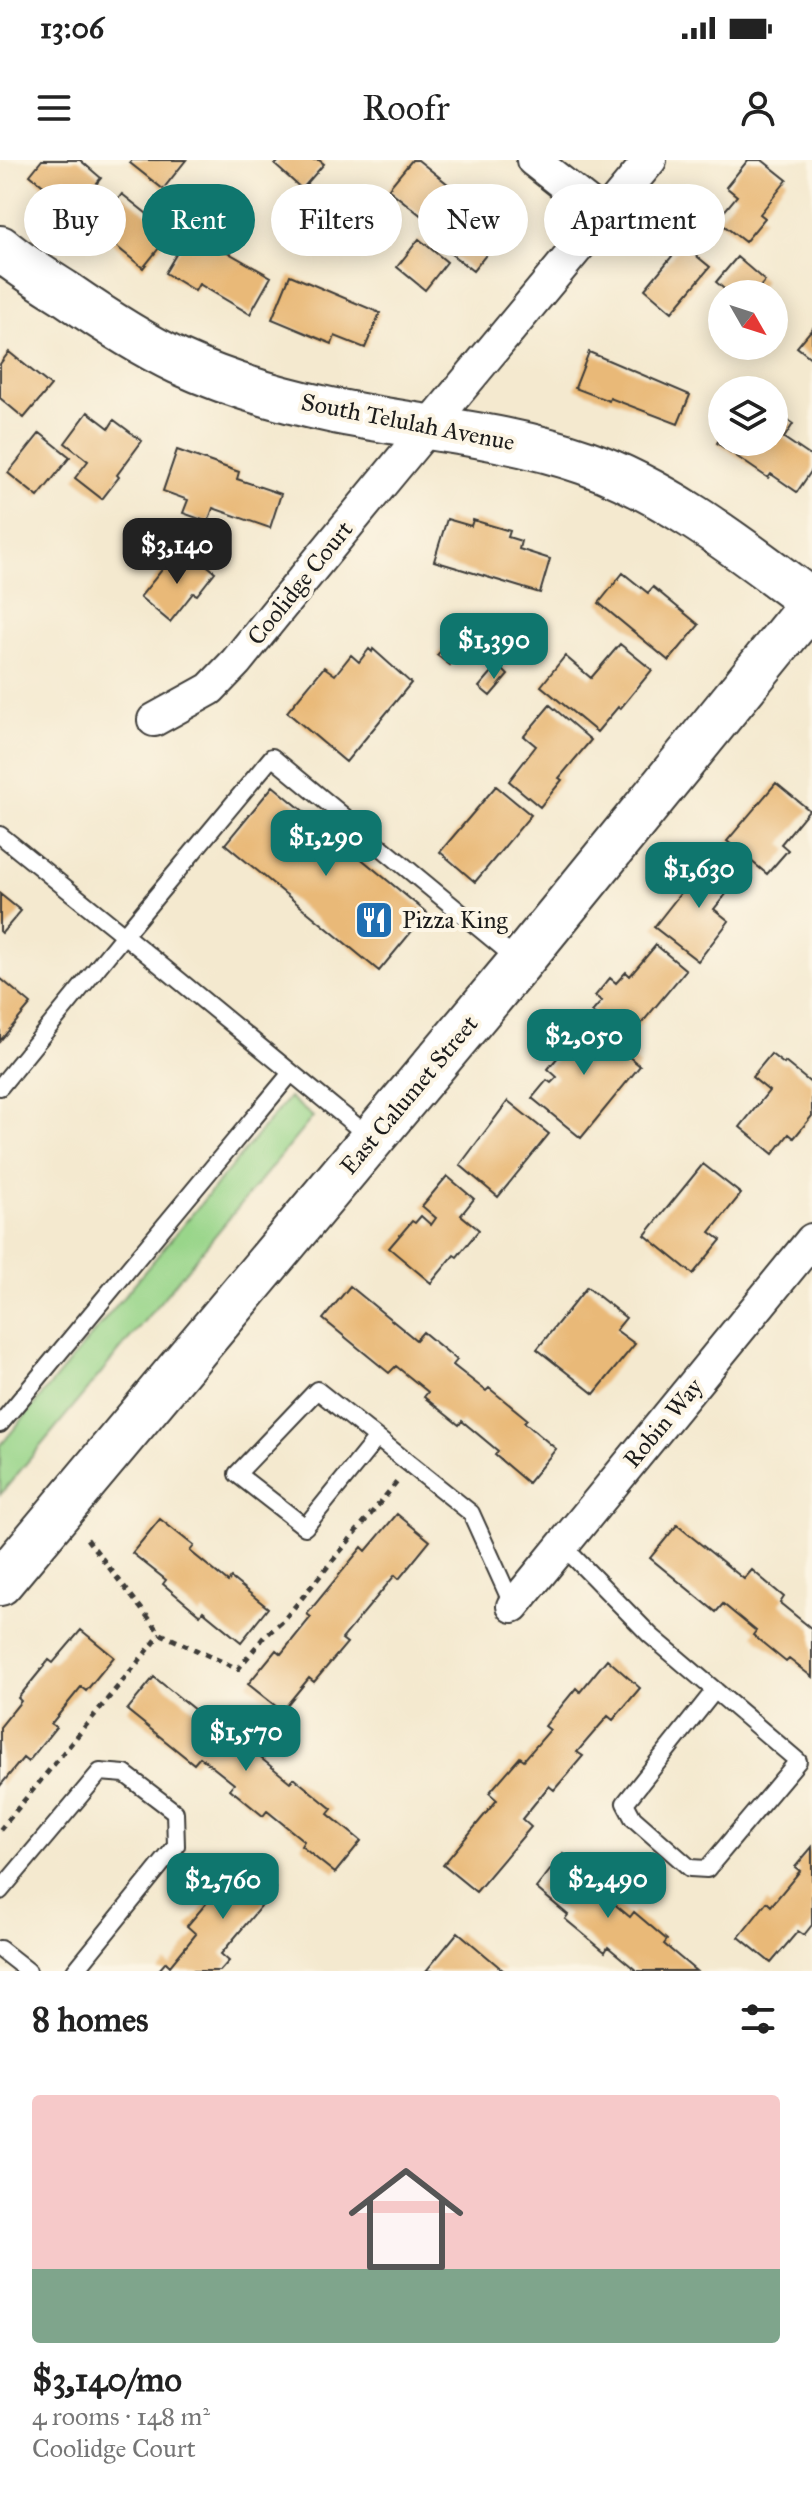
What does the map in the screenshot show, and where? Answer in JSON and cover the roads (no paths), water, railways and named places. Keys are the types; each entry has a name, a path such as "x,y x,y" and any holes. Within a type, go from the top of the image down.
{"main road":[{"name":"South Telulah Avenue","path":"0,248 104,319 178,361 254,391 342,413 519,442 610,473 712,529 812,603"},
{"name":"East Calumet Street","path":"0,1583 520,962 812,603"}],"street":[{"path":"533,160 563,184"},
{"name":"Coolidge Court","path":"630,184 650,160"},
{"name":"Coolidge Court","path":"154,720 210,689 236,662 398,461 571,256"},
{"name":"Robin Way","path":"513,1606 812,1240"}],"lane":[{"path":"0,1087 272,757 520,962"},
{"path":"0,835 372,1139"},
{"path":"0,1424 291,1073"},
{"path":"377,1438 305,1527 237,1474 317,1390 471,1513 513,1606"},
{"path":"562,1545 650,1635 715,1690 798,1761 707,1869 690,1868 633,1818 625,1803 715,1690"},
{"path":"0,1891 100,1772 125,1774 175,1812 176,1846 75,1971"},
{"path":"0,1949 28,1971"}],"place":[{"name":"Pizza King","path":"374,920"}]}
